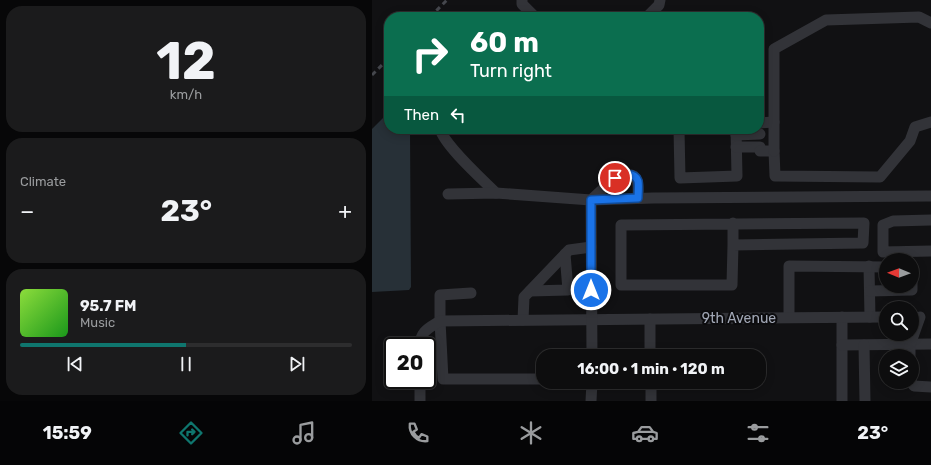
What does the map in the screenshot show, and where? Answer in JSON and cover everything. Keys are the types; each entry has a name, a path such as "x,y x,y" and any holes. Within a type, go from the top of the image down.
{"street":[{"path":"522,0 522,4 530,12"},
{"path":"651,12 659,5 660,0"},
{"path":"931,23 919,17 826,20 774,49 775,176 880,176 910,141 915,127 931,122"},
{"path":"764,123 774,122"},
{"path":"443,134 448,144 496,193"},
{"path":"679,134 680,178 737,176 736,134"},
{"path":"736,148 774,151"},
{"path":"615,178 622,174 634,176 638,181 638,198"},
{"path":"592,349 591,200 604,188"},
{"path":"448,194 496,193 591,200 638,198 931,196"},
{"path":"931,220 893,220 883,225 883,252 931,251"},
{"path":"732,245 863,243 864,223 733,223 621,225 621,285 732,285 732,245 733,223"},
{"path":"523,320 524,297 569,250 591,247"},
{"path":"530,291 568,290 565,254"},
{"path":"789,317 789,266 879,266"},
{"path":"869,266 870,317"},
{"path":"870,291 879,291"},
{"path":"471,293 440,295 443,379 536,379"},
{"path":"842,317 842,401"},
{"name":"9th Avenue","path":"440,321 879,317"},
{"path":"910,349 921,317"},
{"path":"650,319 650,349"},
{"path":"422,337 425,330 440,321"},
{"path":"914,349 931,344"},
{"path":"842,346 864,345 901,349"},
{"path":"864,345 865,401"},
{"path":"919,386 931,387"},
{"path":"420,389 420,401"},
{"path":"592,389 592,401"},
{"path":"651,389 651,401"}],"shaded area":[{"path":"384,117 384,134 410,134 411,287 409,290 372,292 372,129"}],"railway":[{"path":"435,12 447,0"},
{"path":"372,75 384,63"}],"route":[{"path":"591,290 591,200 638,198 638,181 634,176 622,174 615,178"}]}
